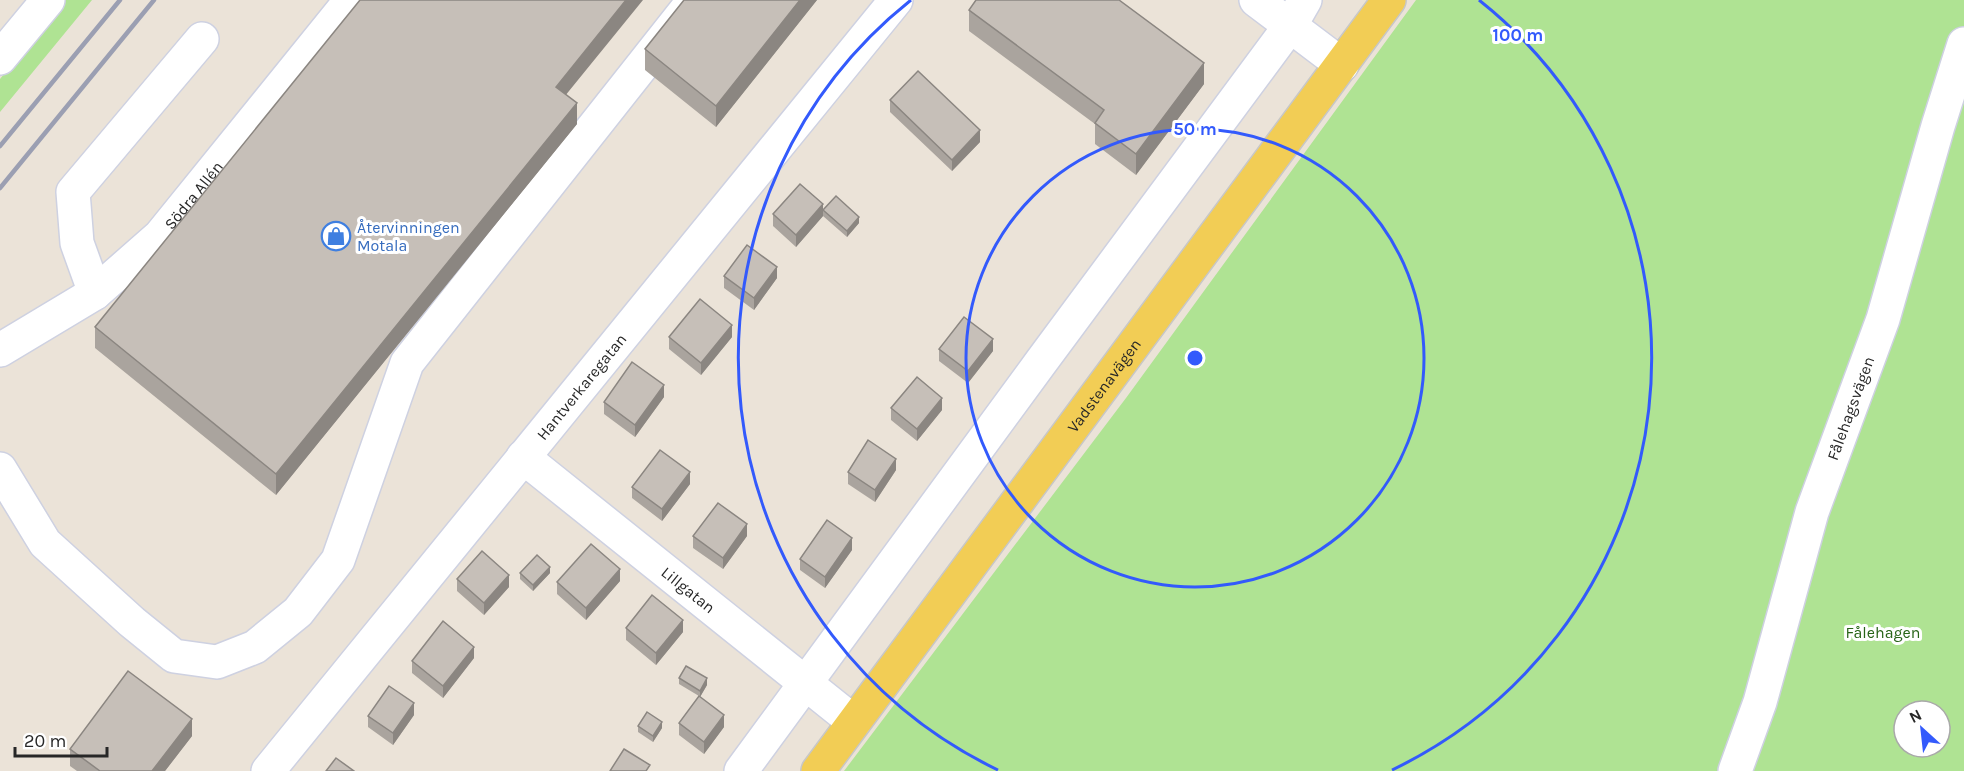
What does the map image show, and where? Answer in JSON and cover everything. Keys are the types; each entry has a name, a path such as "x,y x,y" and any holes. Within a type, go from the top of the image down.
{"main road":[{"name":"Vadstenavägen","path":"818,771 1389,0"}],"street":[{"path":"0,58 48,0"},
{"name":"Södra Allén","path":"0,350 95,293 160,236 351,0"},
{"path":"0,469 45,543 132,622 174,656 217,662 255,647 298,612 338,560 407,363 694,0"},
{"name":"Hantverkaregatan","path":"268,771 896,0"},
{"path":"1256,0 1298,13 1342,64"},
{"path":"741,771 1298,13"},
{"path":"95,293 77,243 73,192 202,39"},
{"name":"Fålehagsvägen","path":"1735,771 1760,702 1812,512 1883,319 1964,44"},
{"name":"Lillgatan","path":"523,457 854,722"}],"green space":[{"path":"64,0 92,0 0,112 0,79"},
{"name":"Fålehagen","path":"1416,0 1964,0 1964,771 844,771 1126,398"}],"building":[{"name":"Återvinningen Motala","path":"360,0 626,0 556,87 577,103 276,474 95,327"},
{"path":"684,0 800,0 716,106 645,49"},
{"path":"976,0 1119,0 1204,63 1136,154 1095,123 1104,110 969,10"},
{"path":"918,71 980,130 952,160 890,100"},
{"path":"800,184 823,204 796,235 773,214"},
{"path":"836,196 859,217 847,231 823,210"},
{"path":"747,245 777,267 754,298 724,276"},
{"path":"700,299 732,325 701,363 669,337"},
{"path":"964,317 993,339 968,371 939,349"},
{"path":"632,362 664,385 635,425 604,402"},
{"path":"917,377 942,398 917,429 891,408"},
{"path":"868,440 896,459 875,490 848,472"},
{"path":"660,450 690,472 662,509 632,487"},
{"path":"718,503 747,524 723,558 693,536"},
{"path":"827,520 852,538 825,577 800,559"},
{"path":"591,544 620,569 586,608 557,582"},
{"path":"482,551 509,575 484,603 457,579"},
{"path":"537,555 550,567 533,585 520,573"},
{"path":"652,595 683,620 656,653 626,628"},
{"path":"443,621 474,647 443,686 412,661"},
{"path":"686,666 707,678 700,691 679,678"},
{"path":"128,671 192,719 152,771 100,771 70,749"},
{"path":"389,686 414,703 393,733 368,716"},
{"path":"699,696 724,715 704,742 679,723"},
{"path":"647,712 662,722 653,736 638,726"},
{"path":"624,749 650,765 646,771 610,771"},
{"path":"336,758 354,771 326,771"}],"railway":[{"path":"0,146 120,0"},
{"path":"0,188 154,0"}],"place":[{"name":"Återvinningen Motala","path":"336,236"}]}
